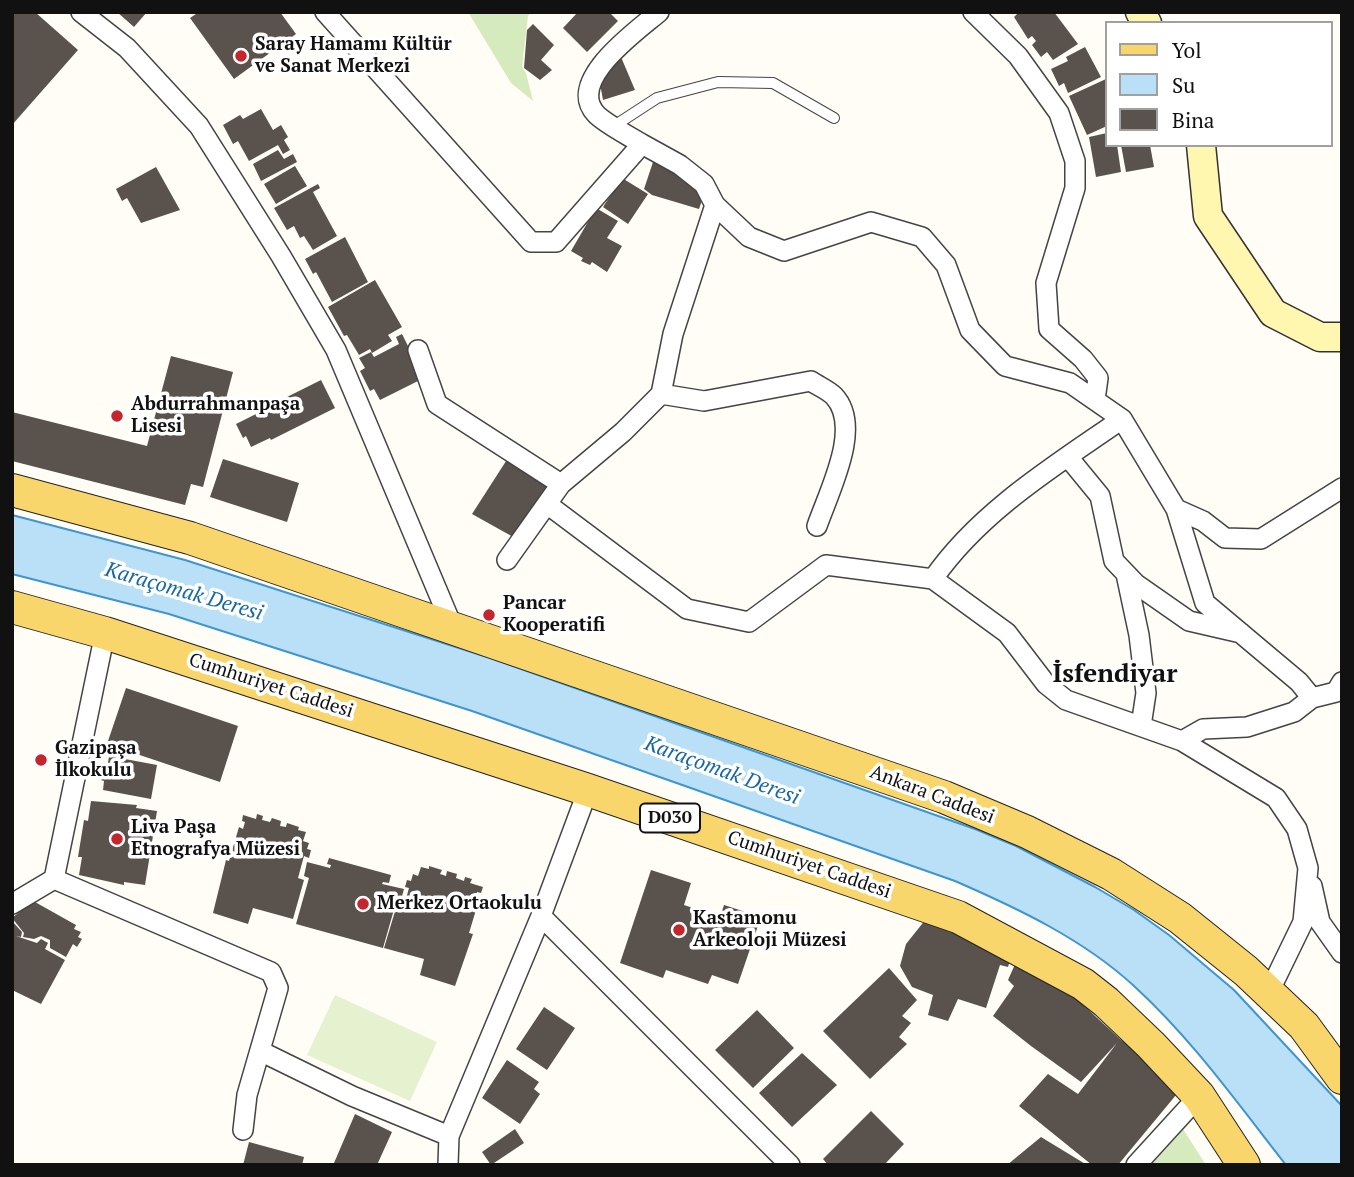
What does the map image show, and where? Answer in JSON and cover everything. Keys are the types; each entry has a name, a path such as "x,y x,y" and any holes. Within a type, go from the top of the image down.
{"main road":[{"name":"Ankara Caddesi","path":"12,490 190,538 944,797 1027,832 1111,874 1180,918 1246,971 1304,1026 1342,1078"},
{"name":"Cumhuriyet Caddesi","path":"12,607 106,633 588,790 958,917 1083,984 1107,1002 1199,1096 1244,1165"}],"street":[{"path":"81,12 127,48 199,126 281,256 336,350 453,628"},
{"path":"325,12 531,242 556,242 642,144"},
{"path":"659,12 604,61 591,79 589,101 596,114 680,165 704,184 715,205 749,237 784,251 871,222 922,237 946,265 970,330 1005,366 1070,383 1122,419 1176,509 1205,603 1299,682 1312,698"},
{"path":"973,12 1018,56 1059,113 1075,161 1075,188 1046,283 1049,329 1083,359 1098,378 1095,400"},
{"path":"1201,147 1208,216 1273,313 1320,337 1342,337"},
{"path":"507,560 561,484 623,432 662,394 673,334 715,205"},
{"path":"418,350 437,404 561,484"},
{"path":"662,394 704,401 811,381 833,395 843,410 846,442 817,526"},
{"path":"933,579 945,561 1012,496 1122,419"},
{"path":"1068,457 1100,496 1114,561 1126,574 1189,621 1241,633"},
{"path":"1176,509 1203,521 1225,538 1261,539 1342,488"},
{"path":"547,503 687,609 749,622 826,565 933,579 1007,634 1046,684 1066,700 1182,741 1276,798 1297,829 1320,922 1342,953"},
{"path":"1126,574 1139,635 1146,693 1141,726"},
{"path":"12,904 54,879 106,633"},
{"path":"1182,741 1203,729 1247,727 1294,712 1312,698 1336,692 1342,682"},
{"path":"448,1165 449,1136 541,916 588,790"},
{"path":"1269,992 1303,922 1308,867"},
{"path":"54,879 271,972 278,988 247,1096 243,1130"},
{"path":"541,916 790,1165"},
{"path":"260,1051 352,1096 449,1136"},
{"path":"1136,1165 1199,1096"}],"lane":[{"path":"614,126 657,99 718,82 773,83 834,118"}],"green space":[{"path":"468,12 531,12 528,16 522,67 533,101 511,83"},
{"path":"335,995 437,1042 410,1101 307,1055"},
{"path":"1183,1130 1206,1165 1151,1165"}],"water":[{"name":"Karaçomak Deresi","path":"12,515 185,560 490,658 975,829 1016,846 1134,910 1169,935 1234,990 1342,1106 1342,1165 1286,1165 1195,1050 1134,986 1071,939 1002,902 955,881 472,711 169,614 12,574"}],"building":[{"path":"12,12 35,12 78,50 12,125"},
{"path":"117,12 147,12 134,27"},
{"name":"Saray Hamamı Kültür ve Sanat Merkezi","path":"199,12 280,12 296,34 234,79 190,18"},
{"path":"578,12 609,12 618,21 587,52 563,28"},
{"path":"1019,12 1054,12 1078,44 1053,60 1047,52 1041,57 1032,45 1036,41 1032,36 1028,39 1014,17"},
{"path":"533,24 554,45 541,60 552,70 540,80 524,68 527,30"},
{"path":"1085,47 1101,77 1068,93 1064,83 1059,86 1051,69 1068,61 1066,57"},
{"path":"621,57 635,90 603,100 599,78"},
{"path":"1106,79 1106,126 1087,135 1069,96"},
{"path":"261,109 273,130 281,125 288,137 284,140 290,150 283,154 278,145 249,161 238,141 233,144 223,125 240,115 243,119"},
{"path":"1106,133 1106,147 1117,147 1121,172 1096,177 1089,137"},
{"path":"1121,147 1150,147 1154,167 1126,172"},
{"path":"278,150 284,159 293,154 297,162 261,181 253,164"},
{"path":"653,162 686,172 705,192 699,209 652,195 644,189"},
{"path":"295,166 307,186 276,204 264,184"},
{"path":"156,167 180,210 141,223 127,198 122,201 116,189"},
{"path":"622,178 648,194 628,224 603,207"},
{"path":"318,184 320,188 313,192 337,236 313,250 304,236 300,238 294,226 287,230 274,208"},
{"path":"596,208 618,221 607,238 622,246 607,272 592,262 590,265 581,261 583,258 571,251"},
{"path":"345,237 368,282 332,302 316,272 313,274 305,259"},
{"path":"375,280 402,327 388,335 392,341 372,353 370,349 359,355 347,335 344,336 328,307"},
{"path":"402,334 424,378 380,400 374,389 370,391 360,371 365,368 359,358 371,352 374,357 399,344 396,337"},
{"path":"171,356 233,372 203,487 191,484 185,505 12,461 12,412 147,446"},
{"path":"321,380 335,408 251,447 246,436 243,438 236,424 268,408 270,413 274,413 273,404"},
{"path":"508,458 551,487 515,538 472,514"},
{"path":"223,459 299,483 287,522 210,497"},
{"path":"126,688 238,726 220,782 107,744"},
{"path":"109,756 157,765 151,799 103,790 104,781 101,780"},
{"name":"Liva Paşa Etnografya Müzesi","path":"91,801 137,805 136,808 157,811 145,885 124,882 124,885 79,875 82,857 78,857 84,820 88,821"},
{"path":"257,814 263,816 262,820 270,822 272,818 281,821 280,826 286,827 287,823 306,832 303,841 309,843 307,849 311,850 309,858 304,856 298,878 304,880 293,919 253,908 248,924 213,913 226,860 229,861 239,827 243,829 243,815 256,819"},
{"path":"329,858 391,875 389,883 382,884 404,889 399,907 395,906 383,948 296,924 309,878 304,876 307,862 330,868 331,865 327,864"},
{"path":"429,866 442,870 440,874 446,876 447,871 457,874 456,878 464,881 465,877 472,879 470,883 483,887 475,898 479,900 469,933 473,934 455,986 420,975 424,959 384,948 396,908 403,910 409,888 405,887 407,880 411,881 413,874 418,876 421,867 429,869"},
{"path":"651,870 691,883 684,905 720,917 724,905 761,917 738,984 712,975 708,984 666,970 663,978 620,963"},
{"path":"35,902 76,925 74,929 81,932 78,937 82,939 77,947 73,944 66,957 50,948 50,940 41,936 34,939 23,937 24,933 12,918"},
{"path":"926,919 1011,957 1008,967 1000,965 986,1008 958,999 948,1021 928,1015 933,995 912,987 900,966 906,944"},
{"path":"12,921 22,932 21,937 16,936 37,943 41,939 48,943 45,949 65,960 41,1004 12,990"},
{"path":"1016,962 1067,990 1120,1039 1181,1089 1118,1165 1092,1165 1019,1106 1048,1074 1078,1094 1117,1043 1081,1082 993,1016 1014,986 1008,980"},
{"path":"889,968 917,1000 902,1016 911,1023 899,1037 907,1044 870,1079 823,1031"},
{"path":"544,1007 575,1028 547,1070 516,1049"},
{"path":"757,1010 794,1048 753,1088 715,1050"},
{"path":"802,1053 837,1085 792,1127 759,1093"},
{"path":"507,1060 539,1082 534,1089 540,1094 520,1124 482,1098"},
{"path":"871,1111 904,1144 884,1165 828,1165 823,1159"},
{"path":"355,1114 392,1132 377,1165 334,1163"},
{"path":"515,1129 524,1143 491,1165 482,1152"},
{"path":"1041,1137 1087,1165 1007,1165"},
{"path":"249,1142 304,1157 302,1165 243,1165"}],"place":[{"name":"Saray Hamamı Kültür ve Sanat Merkezi","path":"241,56"},
{"name":"Abdurrahmanpaşa Lisesi","path":"117,416"},
{"name":"Pancar Kooperatifi","path":"489,615"},
{"name":"Gazipaşa İlkokulu","path":"41,760"},
{"name":"Liva Paşa Etnografya Müzesi","path":"117,839"},
{"name":"Merkez Ortaokulu","path":"363,904"},
{"name":"Kastamonu Arkeoloji Müzesi","path":"679,930"}],"district":[{"name":"İsfendiyar","path":"1115,675"}]}
